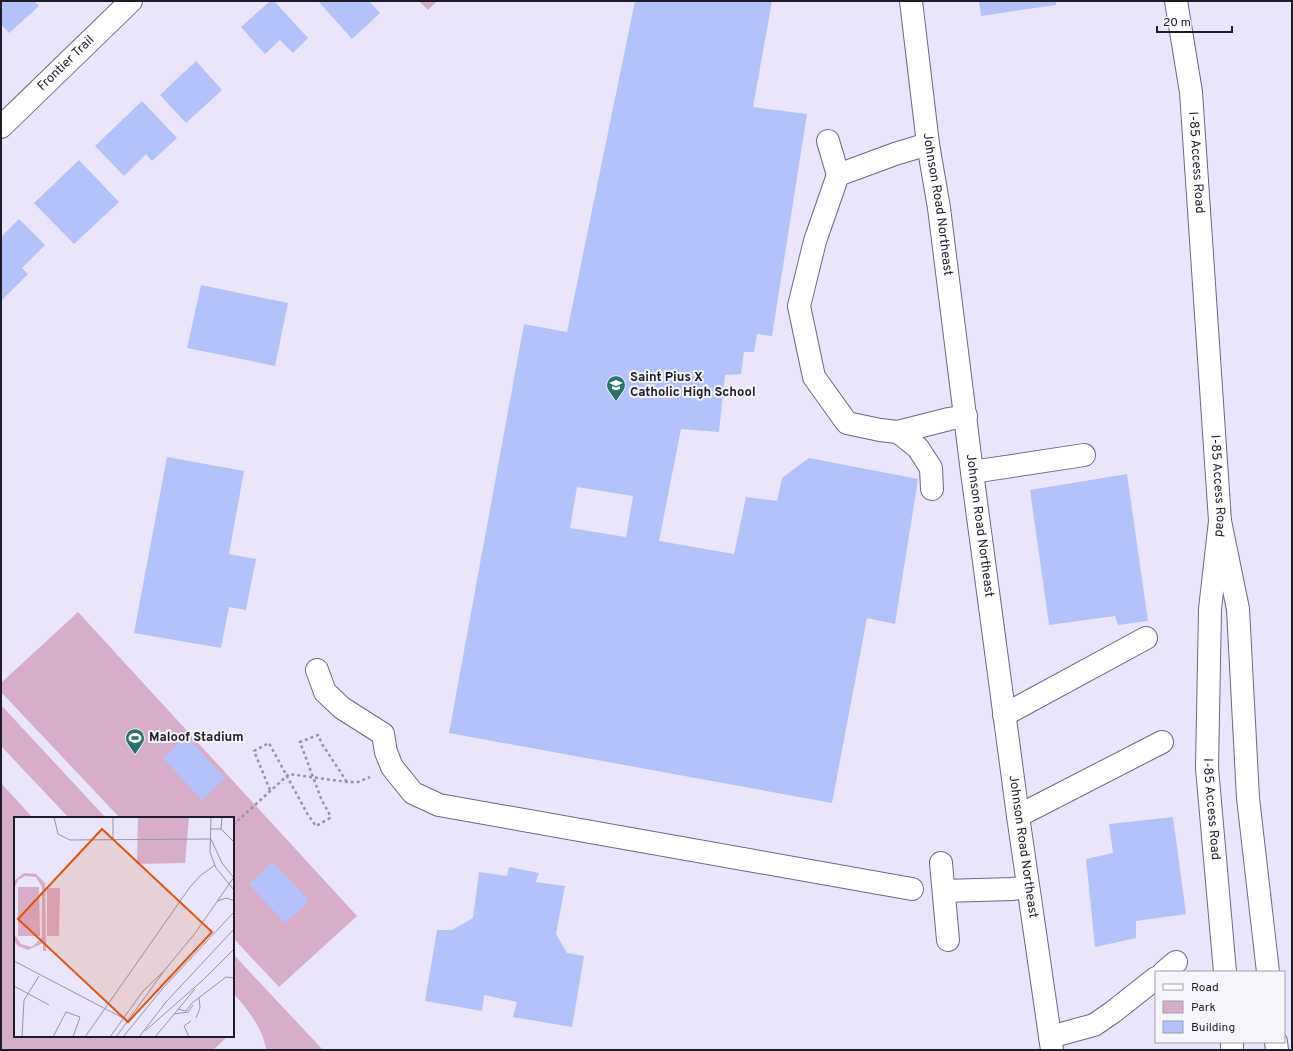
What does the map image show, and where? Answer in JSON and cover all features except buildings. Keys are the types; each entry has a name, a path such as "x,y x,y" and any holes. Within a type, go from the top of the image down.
{"main road":[{"name":"Frontier Trail","path":"1,127 132,1"},
{"name":"Johnson Road Northeast","path":"911,1 928,144 939,208 1004,715 1051,1044"},
{"name":"I-85 Access Road","path":"1176,1 1191,92 1220,521 1210,609 1207,768 1225,971"},
{"path":"828,141 838,175 816,241 799,306 814,377 847,423 898,432 966,416"},
{"path":"838,175 895,154 928,144"},
{"path":"898,432 918,448 931,468 932,489"},
{"path":"972,472 1084,455"},
{"path":"1220,521 1238,609 1248,798 1268,971"},
{"path":"1004,715 1146,638"},
{"path":"317,670 325,692 342,708 383,734 386,752 392,767 414,793 439,805 912,888"},
{"path":"1018,816 1162,742"},
{"path":"941,863 948,940"},
{"path":"944,891 1012,889 1028,887"},
{"path":"1051,1044 1094,1025 1155,979"}],"path":[{"path":"270,790 254,751 269,743 308,815 316,826 330,818 300,742 318,735 346,782"},
{"path":"234,824 289,774 346,782 358,782 392,767"}],"green space":[{"path":"419,1 437,1 428,10"},
{"name":"Maloof Stadium","path":"78,612 357,916 279,987 234,939 234,817 119,817 1,692 1,683"},
{"path":"1,705 105,817 68,817 1,746"},
{"path":"1,783 32,817 14,817 14,1037 227,1037 213,1050 1,1050"},
{"path":"234,955 323,1050 266,1050 265,1042 258,1027 234,994"}],"place":[{"name":"Saint Pius X Catholic High School","path":"616,402"},
{"name":"Maloof Stadium","path":"135,755"}]}
